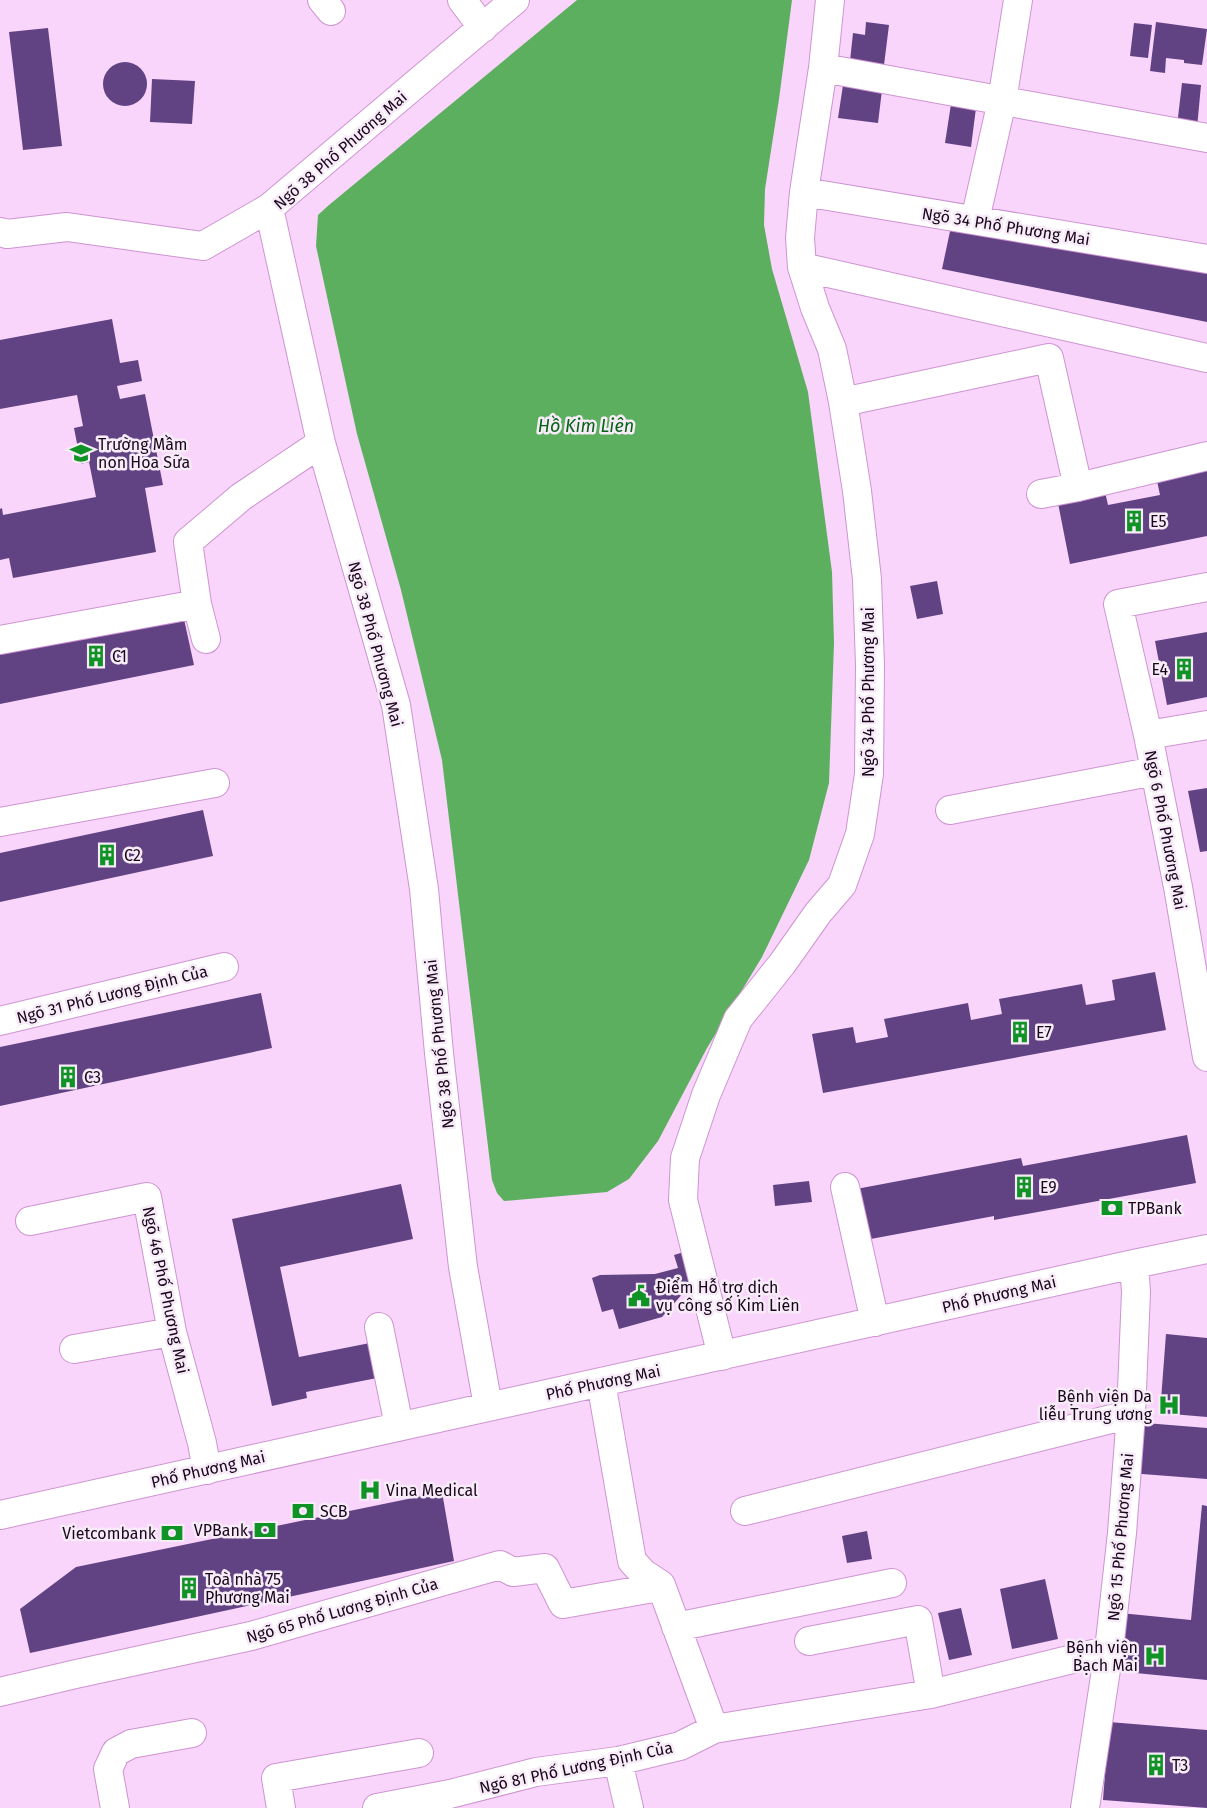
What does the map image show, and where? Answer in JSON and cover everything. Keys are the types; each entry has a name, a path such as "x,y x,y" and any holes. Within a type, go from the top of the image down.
{"street":[{"path":"462,0 483,28"},
{"name":"Ngõ 38 Phố Phương Mai","path":"488,1406 463,1266 438,1053 424,889 396,705 320,443 269,208 515,0"},
{"name":"Ngõ 34 Phố Phương Mai","path":"722,1356 683,1200 685,1158 706,1095 738,1019 782,964 818,913 842,885 860,834 870,774 870,665 867,579 857,491 844,402 832,349 815,308 802,267 800,238 804,192 823,68 830,0"},
{"path":"975,220 1002,100 1018,0"},
{"path":"823,68 1207,138"},
{"name":"Ngõ 34 Phố Phương Mai","path":"804,192 1207,259"},
{"path":"0,232 7,234 67,227 204,246 269,208"},
{"path":"802,267 1207,358"},
{"path":"844,402 1049,358 1078,487"},
{"path":"206,640 197,604 188,542 241,497 320,443"},
{"path":"1041,494 1207,456"},
{"name":"Ngõ 6 Phố Phương Mai","path":"1207,587 1118,604 1148,735 1178,887 1197,942 1207,1057"},
{"path":"0,640 197,604"},
{"path":"1148,735 1207,725"},
{"path":"950,810 1155,771"},
{"path":"0,822 215,782"},
{"name":"Ngõ 31 Phố Lương Định Của","path":"0,1021 224,967"},
{"path":"845,1187 875,1322"},
{"name":"Ngõ 46 Phố Phương Mai","path":"30,1222 147,1197 172,1332 202,1443 207,1470"},
{"name":"Phố Phương Mai","path":"0,1515 1207,1249"},
{"name":"Ngõ 15 Phố Phương Mai","path":"1085,1808 1109,1650 1122,1533 1131,1414 1136,1292 1134,1264"},
{"path":"379,1327 399,1426"},
{"path":"74,1349 172,1332"},
{"path":"601,1382 632,1561 643,1573 661,1584 714,1729"},
{"path":"745,1511 1131,1414"},
{"name":"Ngõ 65 Phố Lương Định Của","path":"0,1692 250,1636 500,1566 513,1572 545,1568 563,1604 648,1589 661,1584"},
{"path":"676,1627 892,1583"},
{"path":"808,1641 918,1620 931,1694"},
{"name":"Ngõ 81 Phố Lương Định Của","path":"377,1808 450,1794 536,1772 618,1761 680,1746 714,1729 931,1694 1109,1650"},
{"path":"115,1808 108,1770 116,1752 131,1744 192,1734"},
{"path":"281,1808 276,1778 419,1753"},
{"path":"618,1761 629,1808"}],"water":[{"name":"Hồ Kim Liên","path":"577,0 792,0 765,189 764,225 772,269 808,392 832,572 834,643 829,783 809,860 762,957 707,1048 658,1141 629,1179 607,1192 504,1201 497,1193 492,1180 442,760 401,590 357,434 316,246 318,215"}],"building":[{"path":"866,22 889,25 884,65 850,61 853,33 865,35"},
{"path":"1156,22 1207,29 1202,65 1166,58 1165,73 1150,71"},
{"path":"1134,23 1152,25 1148,58 1130,56"},
{"path":"48,28 62,146 23,150 9,32"},
{"path":"121,62 129,62 141,68 147,84 141,100 129,106 121,106 109,100 103,88 103,80 109,68"},
{"path":"152,79 195,81 192,124 150,122"},
{"path":"1182,83 1201,85 1197,128 1177,126"},
{"path":"843,85 882,90 878,123 838,118"},
{"path":"951,104 976,108 971,147 945,143"},
{"path":"952,222 1207,273 1207,322 942,269"},
{"path":"112,319 120,363 138,360 142,381 117,386 120,399 145,394 163,485 145,488 156,552 13,578 9,558 0,560 0,509 2,508 3,515 96,497 89,462 81,464 74,428 83,426 77,395 0,409 0,340"},
{"name":"E5","path":"1207,466 1207,536 1070,564 1056,493 1103,483 1108,505 1160,495 1156,476"},
{"path":"937,581 943,614 917,619 910,586"},
{"name":"C1","path":"182,610 194,665 0,704 0,647"},
{"name":"E4","path":"1207,632 1207,697 1167,705 1155,641"},
{"path":"1207,788 1207,851 1200,852 1188,791"},
{"name":"C2","path":"203,810 213,856 0,902 0,853"},
{"name":"E7","path":"1155,972 1166,1030 823,1093 812,1034 853,1027 856,1043 888,1037 884,1019 968,1003 971,1020 1002,1014 999,999 1082,984 1086,1005 1115,1000 1112,980"},
{"name":"C3","path":"261,993 272,1048 0,1106 0,1047"},
{"name":"E9","path":"1187,1135 1196,1183 994,1220 994,1216 860,1241 851,1190 1021,1158 1023,1166"},
{"path":"809,1181 812,1202 775,1206 773,1185"},
{"path":"401,1184 413,1239 280,1267 299,1357 370,1343 377,1378 306,1392 307,1398 272,1406 232,1219"},
{"name":"Điểm Hỗ trợ dịch vụ công số Kim Liên","path":"684,1252 692,1283 662,1317 619,1329 613,1309 602,1312 592,1278 600,1275 655,1274 678,1268 674,1255"},
{"path":"1166,1334 1207,1338 1207,1417 1160,1413"},
{"path":"1133,1422 1207,1428 1207,1479 1129,1473"},
{"name":"Toà nhà 75 Phương Mai","path":"442,1492 454,1561 30,1653 20,1609 76,1567"},
{"path":"1202,1505 1207,1506 1207,1680 1105,1670 1110,1612 1191,1620"},
{"path":"867,1531 872,1559 847,1563 842,1536"},
{"path":"1045,1579 1058,1639 1012,1649 1000,1589"},
{"path":"961,1608 972,1655 949,1660 938,1613"},
{"name":"T3","path":"1109,1722 1207,1730 1207,1808 1103,1800"}],"place":[{"name":"Trường Mầm non Hoa Sữa","path":"81,453"},
{"name":"E5","path":"1134,521"},
{"name":"C1","path":"96,656"},
{"name":"E4","path":"1184,669"},
{"name":"C2","path":"107,855"},
{"name":"E7","path":"1020,1032"},
{"name":"C3","path":"68,1077"},
{"name":"E9","path":"1024,1187"},
{"name":"TPBank","path":"1112,1208"},
{"name":"Điểm Hỗ trợ dịch vụ công số Kim Liên","path":"639,1296"},
{"name":"Bệnh viện Da liễu Trung ương","path":"1169,1405"},
{"name":"Vina Medical","path":"370,1490"},
{"name":"SCB","path":"303,1511"},
{"name":"VPBank","path":"265,1530"},
{"name":"Vietcombank","path":"172,1533"},
{"name":"Toà nhà 75 Phương Mai","path":"189,1588"},
{"name":"Bệnh viện Bạch Mai","path":"1155,1656"},
{"name":"T3","path":"1156,1765"}]}
